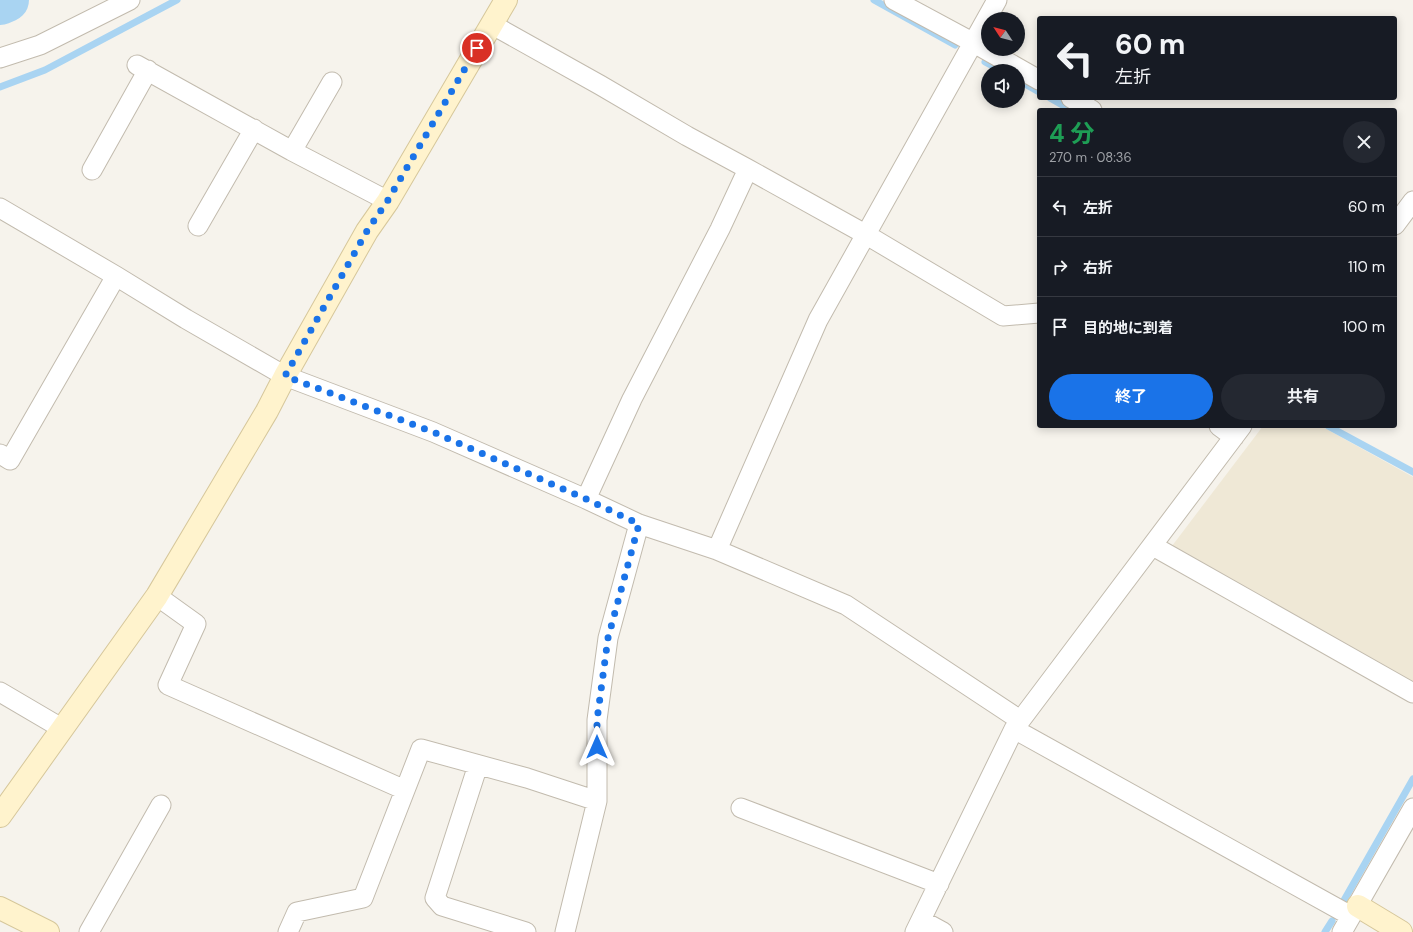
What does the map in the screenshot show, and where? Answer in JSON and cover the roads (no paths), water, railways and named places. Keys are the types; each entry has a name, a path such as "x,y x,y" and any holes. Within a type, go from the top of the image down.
{"street":[{"path":"0,58 40,45 130,0"},
{"path":"0,816 157,596 268,411 285,376 367,231 388,200 506,0"},
{"path":"894,0 1037,79"},
{"path":"717,550 818,320 997,0"},
{"path":"491,24 687,136 865,234 1003,316 1037,314"},
{"path":"92,170 143,68 292,151 388,200"},
{"path":"292,151 332,82"},
{"path":"1074,100 1088,108"},
{"path":"198,226 254,129"},
{"path":"586,499 632,399 720,229 748,169"},
{"path":"1403,223 1413,201"},
{"path":"0,208 285,376 433,432 586,499 639,524 717,550 846,604 1017,725 1350,918 1401,932"},
{"path":"0,454 10,460 116,276"},
{"path":"943,932 918,926 1017,725 1152,546 1232,430"},
{"path":"565,932 597,801 597,720 608,638 639,524"},
{"path":"1152,546 1413,693"},
{"path":"157,596 196,624 168,685 405,790"},
{"path":"0,692 63,729"},
{"path":"288,932 297,912 363,898 421,748 597,801"},
{"path":"478,765 435,898 442,906 526,932"},
{"path":"89,932 161,805"},
{"path":"741,808 939,884"},
{"path":"1350,918 1413,808"},
{"path":"0,908 48,932"}],"waterway":[{"path":"0,3 7,0"},
{"path":"0,87 45,70 177,0"},
{"path":"874,0 955,45"},
{"path":"985,62 989,64"},
{"path":"1025,84 1037,91"},
{"path":"1054,100 1068,108"},
{"path":"1332,428 1413,472"},
{"path":"1343,902 1413,779"},
{"path":"1325,932 1332,921"}]}
